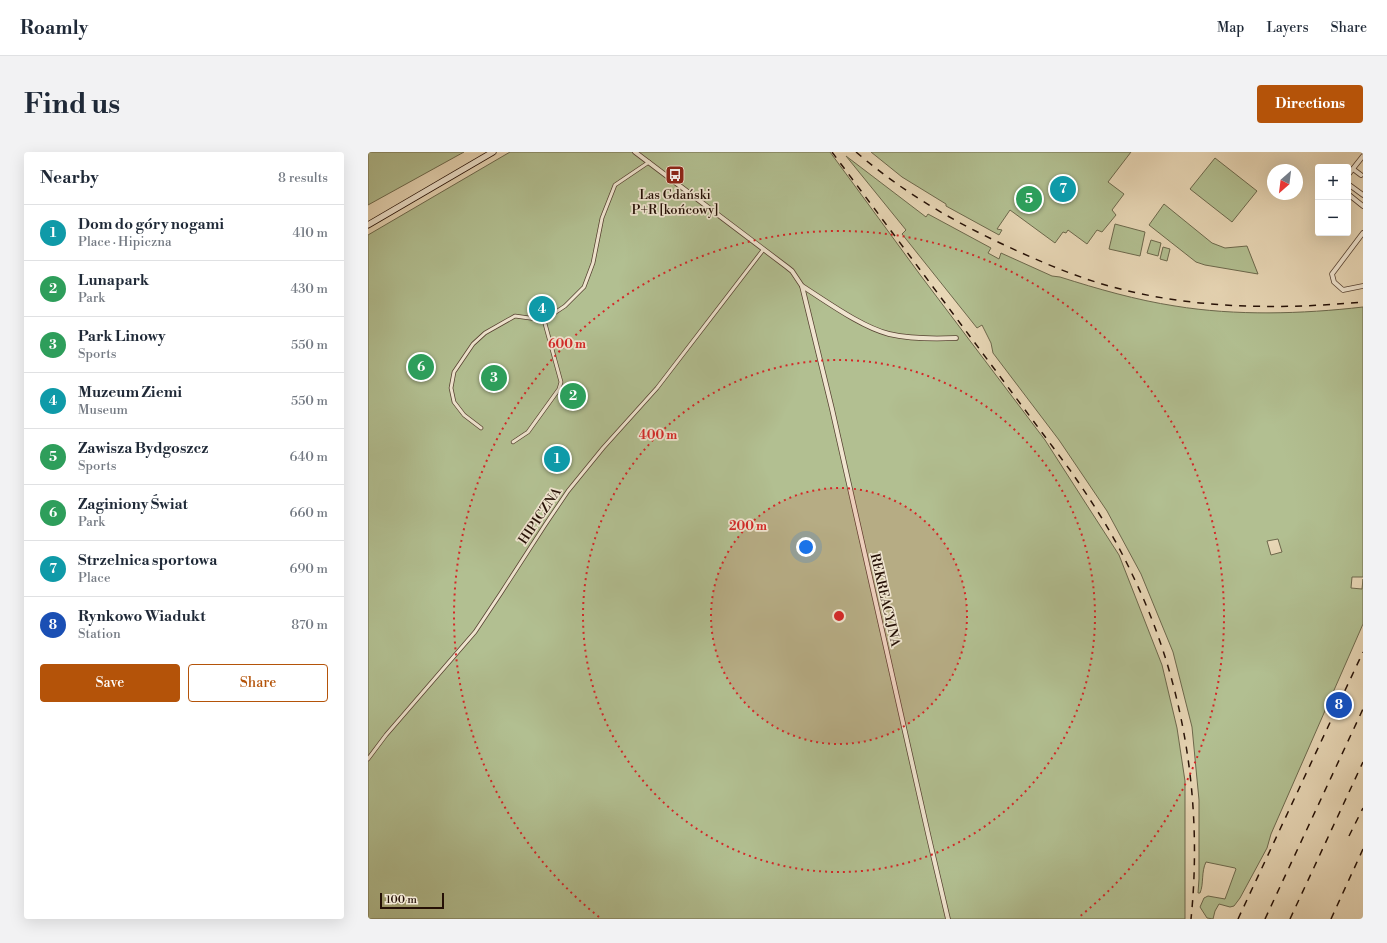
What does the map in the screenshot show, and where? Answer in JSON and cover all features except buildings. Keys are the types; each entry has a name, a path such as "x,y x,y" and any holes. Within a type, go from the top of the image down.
{"main road":[{"path":"368,225 493,152"}],"street":[{"name":"REKREACYJNA","path":"635,152 792,272 802,286 948,919"},
{"path":"1351,171 1363,156"},
{"path":"481,428 464,415 454,402 451,388 454,372 473,344 485,334 515,316 544,320 565,306 584,287 593,263 602,218 615,185 649,162"},
{"path":"1353,169 1361,175"},
{"path":"1351,186 1363,195"},
{"path":"1351,196 1363,206"},
{"path":"1363,233 1332,274 1334,282 1343,290 1363,286"},
{"name":"HIPICZNA","path":"368,759 391,729 475,632 568,491 603,448 657,388 763,250"},
{"name":"REKREACYJNA","path":"802,286 870,327 888,334 919,338 956,338"},
{"path":"513,442 528,432 559,389 561,382 544,320"}],"green space":[{"path":"368,152 464,152 368,205"},
{"path":"510,152 830,152 921,276 1045,440 1119,555 1162,665 1177,728 1185,781 1185,919 368,919 368,235"},
{"path":"871,152 1131,152 1108,182 1124,194 1112,210 1116,215 1102,232 1097,230 1087,244 1068,230 1066,233 1063,232 1055,243 1010,210 997,229 1002,230 999,235 946,206 946,204 902,177"},
{"path":"846,156 926,217 928,214 991,248 988,253 999,259 1001,253 1052,276 1160,304 1198,309 1245,313 1269,313 1363,307 1363,577 1352,577 1351,588 1362,589 1363,579 1363,624 1271,834 1267,848 1240,898 1234,906 1230,907 1219,904 1213,919 1207,918 1200,907 1204,898 1208,896 1225,899 1236,869 1206,862 1200,893 1198,893 1199,800 1192,727 1173,652 1141,574 1107,511 1059,440 993,353 991,343 982,325 977,328 902,234 906,230","holes":["1278,539 1282,552 1271,555 1267,541"]},
{"path":"1215,158 1257,191 1232,222 1190,189"},
{"path":"1164,204 1212,243 1225,248 1247,246 1258,274 1205,265 1196,262 1149,225"},
{"path":"1115,224 1145,232 1140,256 1109,249"},
{"path":"1151,240 1161,243 1158,256 1147,253"},
{"path":"1163,247 1170,249 1167,261 1160,259"}],"railway":[{"path":"832,152 1070,470 1103,520 1132,574 1150,614 1165,656 1177,699 1186,742 1194,831 1194,875 1191,919"},
{"path":"856,152 872,166 906,190 960,223 1036,259 1102,284 1134,292 1199,303 1297,306 1363,302"},
{"path":"1238,919 1363,652"},
{"path":"1265,919 1363,709"},
{"path":"1290,919 1363,762"},
{"path":"1349,836 1363,808"},
{"path":"1331,919 1363,849"}],"place":[{"name":"Las Gdański P+R [końcowy]","path":"675,175"},
{"name":"Strzelnica sportowa","path":"1063,189"},
{"name":"Zawisza Bydgoszcz","path":"1029,199"},
{"name":"Muzeum Ziemi","path":"542,309"},
{"name":"Zaginiony Świat","path":"421,367"},
{"name":"Park Linowy","path":"494,378"},
{"name":"Lunapark","path":"573,396"},
{"name":"Dom do góry nogami","path":"557,459"},
{"name":"Rynkowo Wiadukt","path":"1339,705"}]}
